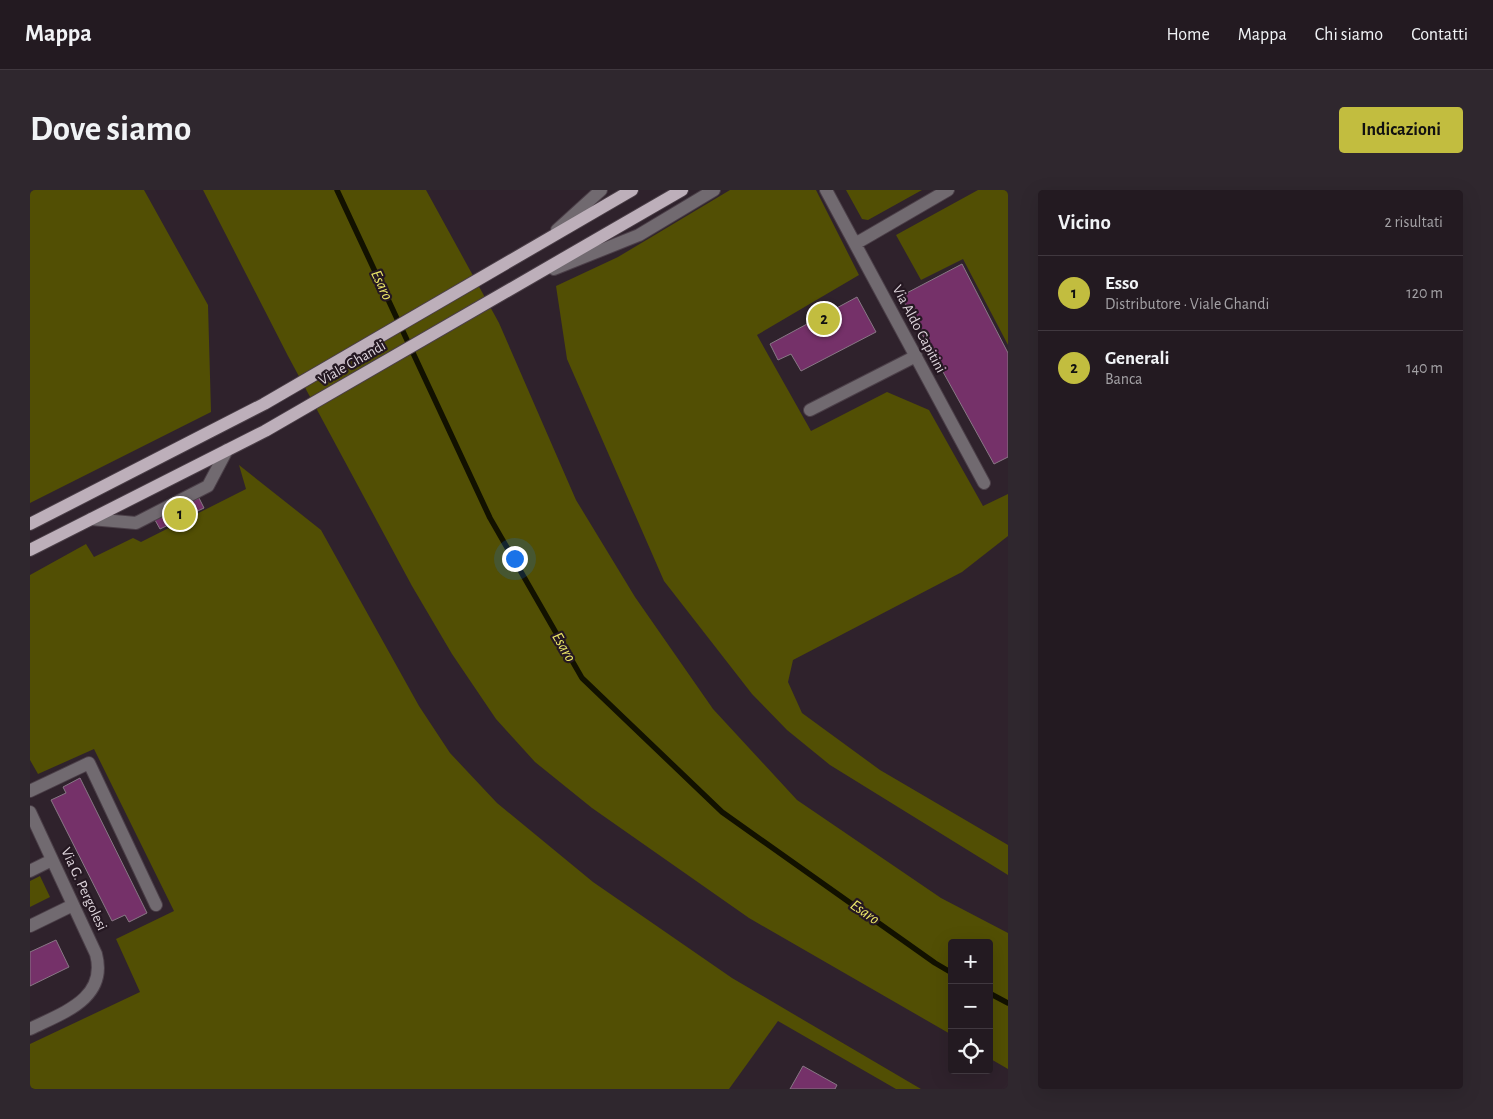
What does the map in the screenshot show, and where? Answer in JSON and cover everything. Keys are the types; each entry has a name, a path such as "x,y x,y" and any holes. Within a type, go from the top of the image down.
{"main road":[{"name":"Viale Ghandi","path":"34,522 264,404 632,190"},
{"name":"Viale Ghandi","path":"30,550 265,431 538,276 682,190"}],"street":[{"path":"543,243 601,190"},
{"path":"538,276 639,235 714,190"},
{"name":"Via Aldo Capitini","path":"826,190 984,483"},
{"path":"855,244 948,190"},
{"path":"810,410 916,356"},
{"path":"91,519 136,523 208,486 227,450"},
{"path":"30,554 48,540"},
{"path":"30,791 89,763 156,905"},
{"name":"Via G. Pergolesi","path":"30,812 96,954 99,966 95,982 86,999 30,1029"},
{"path":"30,871 52,860"},
{"path":"30,926 73,905"}],"shaded area":[{"path":"30,190 144,190 208,305 211,412 30,503"},
{"path":"203,190 426,190 499,323 576,500 635,597 713,709 797,800 941,898 1008,933 1008,1069 993,1060 993,939 948,939 948,1033 749,918 592,808 535,762 496,719 452,654 412,586 288,356"},
{"path":"730,190 816,190 859,275 757,335 811,431 887,392 929,410 983,506 1008,494 1008,536 962,572 793,660 788,682 802,713 880,770 1008,845 1008,875 830,765 787,730 752,694 664,581 567,359 556,286 618,257"},
{"path":"846,190 922,190 868,220 862,219"},
{"path":"978,190 1008,190 1008,345 963,259 921,280 896,235"},
{"path":"239,465 321,530 419,706 450,753 497,803 593,882 732,978 921,1089 896,1089 778,1021 729,1089 30,1089 30,1044 140,992 116,939 174,911 94,749 38,774 30,760 30,575 86,544 94,557 133,538 141,542 246,489"},
{"path":"40,876 50,897 30,907 30,881"}],"building":[{"path":"962,264 1008,353 1008,457 994,464 901,296"},
{"path":"857,297 876,332 801,371 791,354 778,360 770,344"},
{"path":"199,498 204,508 160,529 155,520"},
{"path":"80,778 147,913 129,922 125,915 112,921 51,800 66,793 63,787"},
{"path":"56,940 69,967 30,986 30,952"},
{"path":"803,1066 837,1085 835,1089 790,1089"}],"waterway":[{"name":"Esaro","path":"337,190 490,518 582,678 722,812 948,971"},
{"name":"Esaro","path":"993,995 1008,1003"}],"place":[{"name":"Generali","path":"824,319"},
{"name":"Esso","path":"180,514"}]}
